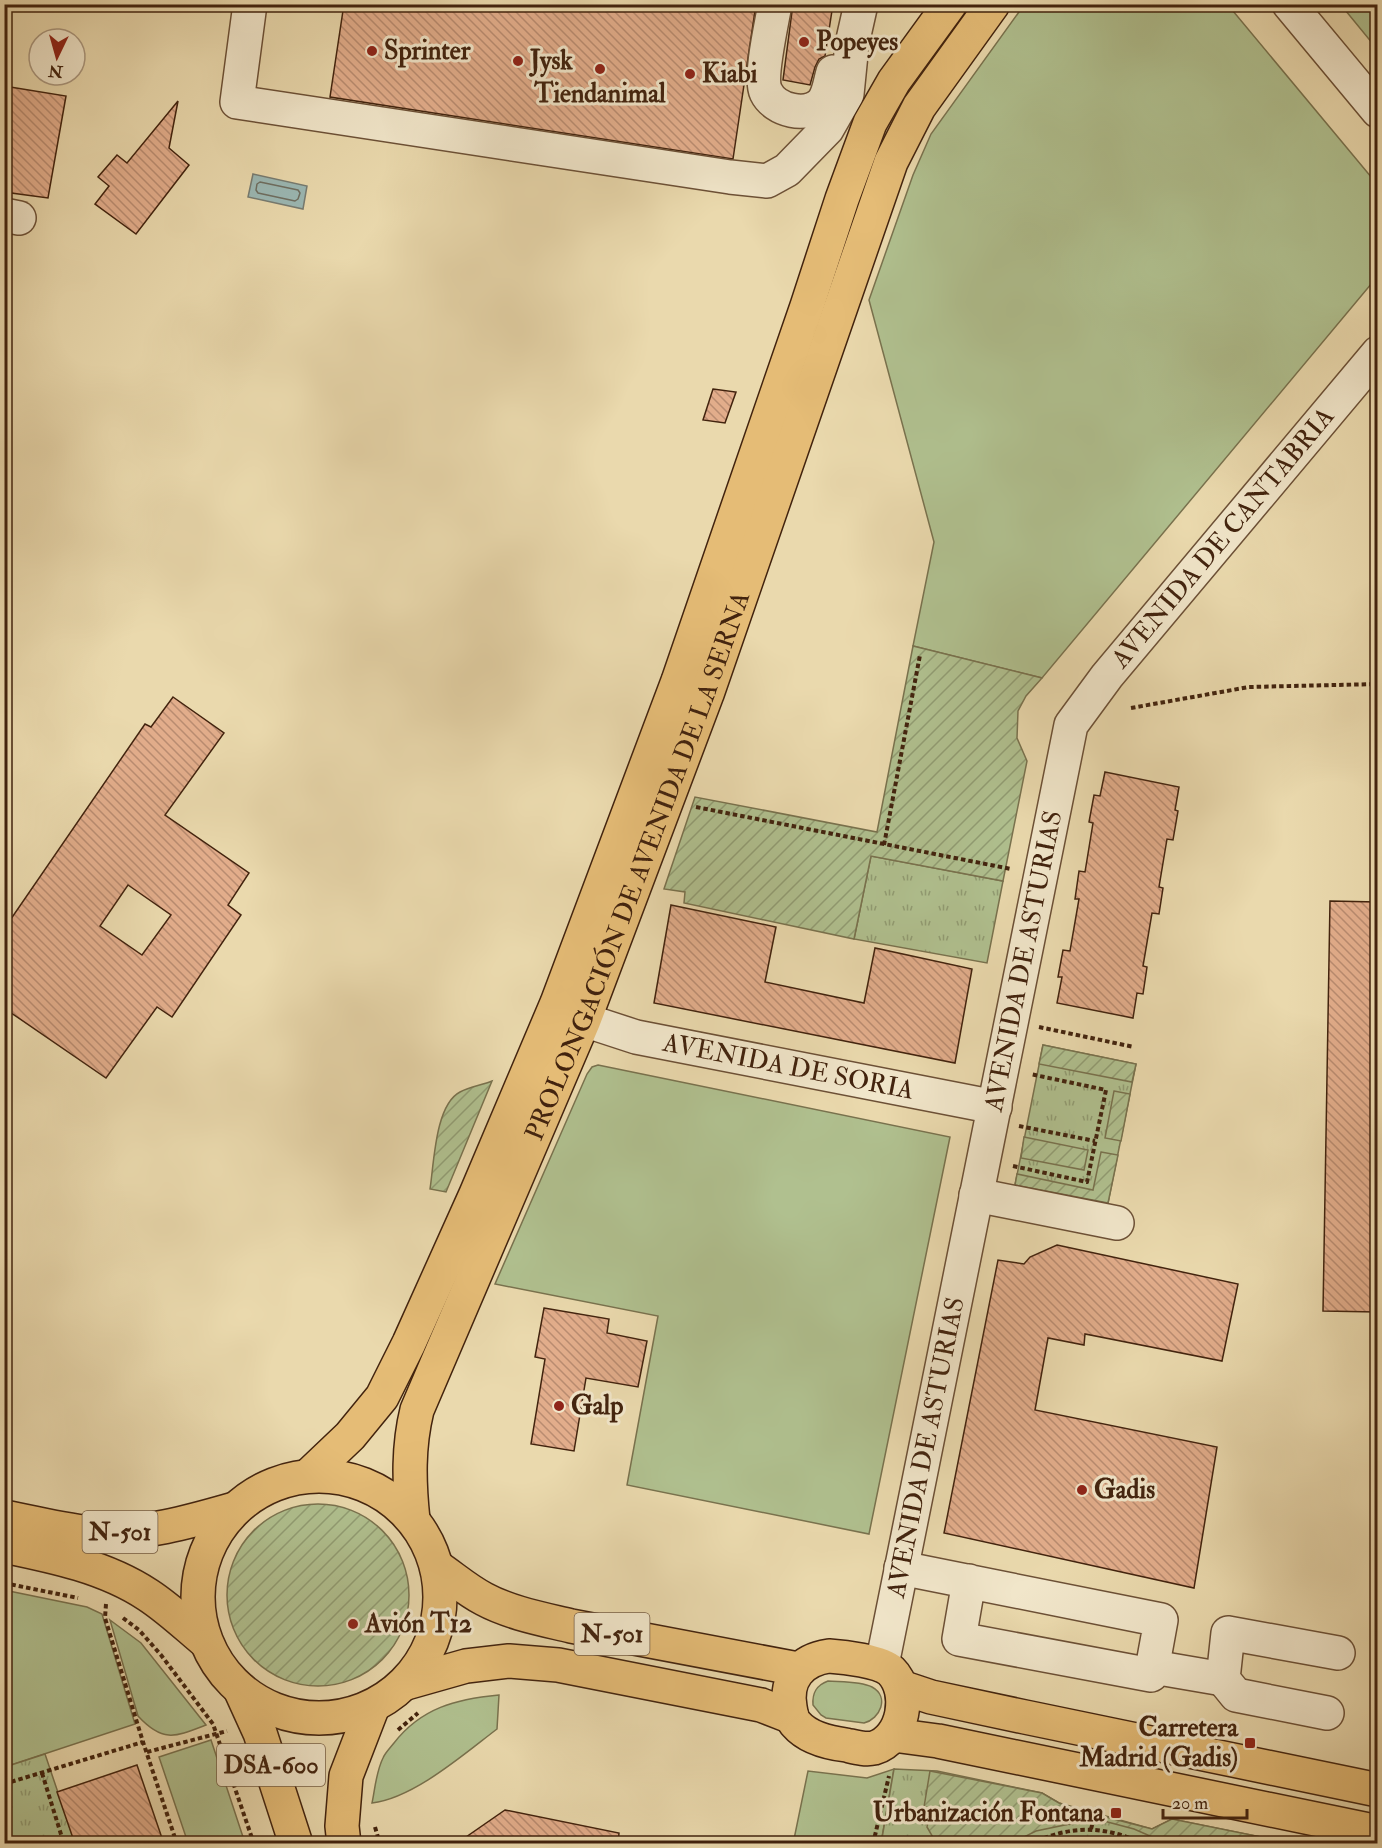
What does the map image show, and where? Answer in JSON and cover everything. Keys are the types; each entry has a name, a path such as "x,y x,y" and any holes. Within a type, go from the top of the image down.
{"main road":[{"name":"PROLONGACIÓN DE AVENIDA DE LA SERNA","path":"309,1475 350,1436 382,1397 409,1343 476,1194 557,1003 678,681 870,123 894,81 950,4"},
{"name":"PROLONGACIÓN DE AVENIDA DE LA SERNA","path":"414,1520 409,1478 411,1432 417,1410 584,1020 707,694 891,162 919,106 993,4"},
{"name":"N-501","path":"309,1475 348,1478 384,1494 414,1520 428,1542 437,1566 441,1592 440,1616 435,1632 421,1663 406,1683 373,1706 339,1717 304,1717 270,1708 240,1689 220,1667 205,1641 199,1618 197,1595 200,1571 207,1548 219,1527 234,1509 250,1496 268,1486 309,1475"},
{"name":"N-501","path":"4,1517 95,1533 137,1532 187,1523 234,1509"},
{"name":"N-501","path":"4,1546 78,1564 118,1579 150,1596 205,1641"},
{"name":"N-501","path":"437,1566 483,1599 541,1619 798,1669"},
{"path":"792,1717 789,1698 792,1679 798,1669 818,1657 828,1656 891,1676 931,1697 1377,1790"},
{"name":"N-501","path":"406,1683 466,1666 509,1661 558,1665 761,1705 792,1717 806,1733 841,1744 874,1748 885,1743 893,1735"},
{"path":"891,1676 902,1709 900,1722 893,1735 938,1741 1377,1832"},
{"name":"DSA-600","path":"240,1689 260,1732 296,1844"},
{"name":"DSA-600","path":"344,1844 342,1826 346,1776 373,1706"}],"street":[{"path":"250,4 237,102 767,181 787,170 827,129 846,94 857,5"},
{"path":"775,4 764,77 765,91 774,103 785,109 807,111 821,104 828,94 833,72 857,5"},
{"path":"1289,4 1377,111"},
{"name":"AVENIDA DE CANTABRIA","path":"1071,725 1107,676 1377,353"},
{"name":"AVENIDA DE ASTURIAS","path":"891,1676 901,1568 976,1196 1007,1117 1071,725"},
{"name":"AVENIDA DE SORIA","path":"584,1020 636,1037 1007,1117"},
{"path":"976,1196 1117,1223"},
{"path":"901,1568 969,1581 1161,1620 1151,1675 959,1639 969,1581"},
{"path":"1223,1679 1228,1633 1338,1653"},
{"path":"1153,1667 1223,1679 1236,1695 1327,1713"}],"path":[{"path":"884,845 920,655"},
{"path":"1131,708 1249,687 1377,684"},
{"path":"693,806 1011,869"},
{"path":"1038,1027 1134,1047"},
{"path":"1011,1166 1087,1182 1106,1090 1029,1074"},
{"path":"1007,1117 1095,1141"},
{"path":"4,1583 81,1599"},
{"path":"108,1598 105,1618 177,1844"},
{"path":"98,1604 111,1611"},
{"path":"117,1614 139,1630 161,1655 213,1724 254,1844"},
{"path":"391,1738 422,1711"},
{"path":"147,1752 228,1731"},
{"path":"4,1784 143,1742"},
{"path":"42,1773 64,1844"},
{"path":"873,1844 889,1775"},
{"path":"1091,1829 1097,1807"},
{"path":"373,1823 380,1844"},
{"path":"1030,1844 1046,1836 1071,1830 1091,1829 1122,1833 1144,1844"}],"green space":[{"path":"1024,5 1228,5 1377,184 1377,277 1042,678 913,646 934,542 869,300 913,175 931,134"},
{"path":"1341,5 1377,5 1377,49"},
{"path":"913,646 1042,678 1026,696 1018,711 1017,738 1027,761 1003,881 871,856 854,939 684,903 685,892 664,889 695,797 877,832"},
{"path":"871,856 1003,881 987,963 854,939"},
{"path":"1043,1045 1136,1064 1108,1203 1015,1185"},
{"path":"1043,1045 1136,1064 1132,1082 1039,1064"},
{"path":"598,1065 950,1137 869,1534 627,1485 658,1316 495,1284 587,1074 592,1067"},
{"path":"492,1081 446,1192 430,1189 437,1136 445,1109 460,1092"},
{"path":"1114,1091 1130,1094 1121,1141 1105,1138"},
{"path":"1024,1137 1088,1150 1084,1170 1021,1158"},
{"path":"1101,1152 1118,1155 1108,1203 1015,1185 1017,1174 1093,1190"},
{"path":"318,1504 336,1505 353,1511 369,1519 383,1530 394,1544 402,1560 408,1577 408,1613 402,1630 394,1646 383,1660 369,1671 353,1679 336,1685 318,1686 300,1685 283,1679 267,1671 253,1660 242,1646 234,1630 228,1613 227,1595 228,1577 234,1560 242,1544 253,1530 267,1519 283,1511 300,1505"},
{"path":"4,1590 87,1607 102,1614 135,1724 5,1767"},
{"path":"110,1620 141,1643 206,1725 177,1735 162,1734 138,1716"},
{"path":"828,1681 856,1683 872,1687 881,1696 882,1702 875,1717 864,1723 826,1718 821,1715 813,1705 813,1696 818,1687"},
{"path":"499,1695 497,1729 438,1774 405,1793 372,1803 377,1775 384,1756 404,1731 440,1707 468,1699"},
{"path":"211,1740 245,1843 188,1843 159,1757"},
{"path":"45,1754 75,1843 5,1843 5,1767"},
{"path":"894,1769 881,1843 793,1844 808,1771 867,1778"},
{"path":"894,1769 937,1771 1042,1793 1059,1803 1152,1829 1172,1819 1290,1843 881,1844"},
{"path":"930,1771 1042,1793 1059,1803 1084,1811 1079,1822 1036,1831 1012,1843 929,1843 934,1839 927,1827 931,1808 924,1807"},
{"path":"1102,1816 1152,1829 1172,1819 1290,1843 1166,1843 1134,1829 1100,1820"}],"water":[{"path":"253,174 307,186 303,209 248,197"}],"building":[{"path":"344,4 756,4 733,159 330,97"},
{"name":"Popeyes","path":"793,4 833,4 825,56 819,59 810,85 783,80"},
{"path":"4,86 66,96 48,198 4,192"},
{"path":"178,101 169,148 189,165 136,234 95,204 109,186 98,177 117,155 127,163"},
{"path":"713,389 736,392 725,423 703,420"},
{"path":"173,697 224,733 165,815 249,873 228,905 241,915 172,1017 157,1007 106,1078 4,1008 4,929 145,724 151,727","holes":["128,885 171,915 142,955 100,926"]},
{"path":"1105,772 1179,787 1173,840 1167,839 1159,887 1163,888 1159,914 1152,913 1143,966 1147,967 1143,994 1137,993 1133,1018 1057,1003 1062,977 1058,977 1063,950 1070,951 1079,899 1075,899 1079,871 1085,872 1093,823 1089,822 1094,795 1100,796"},
{"path":"1330,901 1377,902 1377,1312 1323,1311"},
{"path":"671,905 776,927 765,982 864,1003 875,948 972,969 955,1063 654,1003"},
{"path":"1057,1245 1238,1284 1222,1361 1085,1334 1084,1345 1048,1338 1035,1410 1217,1447 1194,1588 944,1533 998,1260 1024,1264 1030,1257"},
{"name":"Galp","path":"544,1308 609,1319 607,1333 647,1341 638,1387 586,1378 574,1451 531,1444 545,1359 535,1357"},
{"path":"137,1765 164,1844 131,1844 128,1837 110,1844 75,1844 57,1792"},
{"path":"505,1810 619,1833 618,1844 456,1844"}],"place":[{"name":"Popeyes","path":"804,42"},
{"name":"Sprinter","path":"372,51"},
{"name":"Jysk","path":"518,61"},
{"name":"Tiendanimal","path":"600,69"},
{"name":"Kiabi","path":"690,74"},
{"name":"Galp","path":"559,1406"},
{"name":"Gadis","path":"1082,1490"},
{"name":"Avión T12","path":"353,1624"},
{"name":"Carretera Madrid (Gadis)","path":"1250,1743"},
{"name":"Urbanización Fontana","path":"1116,1813"}]}
